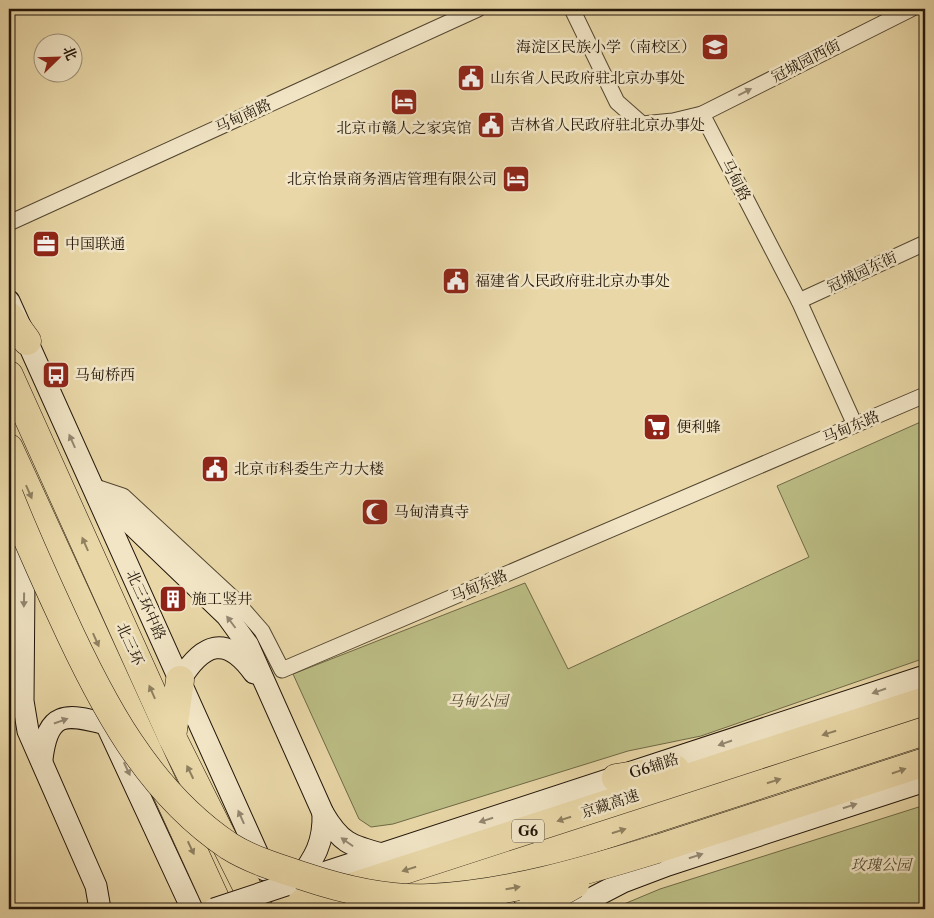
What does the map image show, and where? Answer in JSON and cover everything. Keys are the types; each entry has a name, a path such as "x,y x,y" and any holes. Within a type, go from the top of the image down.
{"highway":[{"path":"9,316 27,341"},
{"name":"北三环","path":"9,375 172,737 258,909"},
{"name":"北三环","path":"9,448 220,909"},
{"path":"9,495 81,658 112,716 158,782 197,822 232,847 286,870 329,885 376,896 427,898 467,895 550,881 662,857"},
{"path":"172,737 180,680"},
{"name":"京藏高速","path":"289,898 760,756 925,701"},
{"path":"106,724 149,756"},
{"name":"京藏高速","path":"376,909 925,731"},
{"path":"616,778 760,756"},
{"path":"531,909 562,889 662,857 925,762"},
{"path":"527,861 662,857"},
{"path":"405,909 490,873"}],"main road":[{"name":"北三环中路","path":"9,301 180,680 289,898"},
{"path":"92,485 227,616 248,645 323,813 333,830 345,842 382,854"},
{"path":"13,525 192,909"},
{"path":"13,525 24,581 23,701 28,731 42,759 96,886 101,902 100,909"},
{"path":"180,680 199,654 212,648 228,648 243,658 270,696"},
{"name":"G6辅路","path":"214,909 289,898 382,854 925,676"},
{"path":"42,759 44,738 53,723 66,718 85,719 106,724"},
{"path":"571,909 623,882 662,857 925,782"},
{"path":"289,898 312,860 322,839 323,813"},
{"path":"96,886 112,909"},
{"path":"447,909 458,906 506,909"}],"street":[{"name":"马甸南路","path":"9,223 478,9"},
{"path":"572,9 617,102 642,124 673,121 702,114"},
{"name":"冠城园西街","path":"702,114 911,9"},
{"name":"马甸路","path":"702,114 799,301 855,425"},
{"name":"冠城园东街","path":"799,301 925,243"},
{"name":"马甸东路","path":"92,485 123,496 233,598 262,631 282,670 925,396"}],"green space":[{"name":"马甸公园","path":"925,420 925,658 701,736 628,751 393,824 371,827 359,819 293,674 525,583 568,669 809,557 777,486"},
{"name":"玫瑰公园","path":"925,805 925,909 612,909 660,889"}],"place":[{"name":"海淀区民族小学（南校区）","path":"715,47"},
{"name":"山东省人民政府驻北京办事处","path":"471,78"},
{"name":"北京市赣人之家宾馆","path":"404,102"},
{"name":"吉林省人民政府驻北京办事处","path":"491,125"},
{"name":"北京怡景商务酒店管理有限公司","path":"516,179"},
{"name":"中国联通","path":"46,244"},
{"name":"福建省人民政府驻北京办事处","path":"456,281"},
{"name":"马甸桥西","path":"56,375"},
{"name":"便利蜂","path":"657,427"},
{"name":"北京市科委生产力大楼","path":"215,469"},
{"name":"马甸清真寺","path":"375,512"},
{"name":"施工竖井","path":"173,599"}]}
